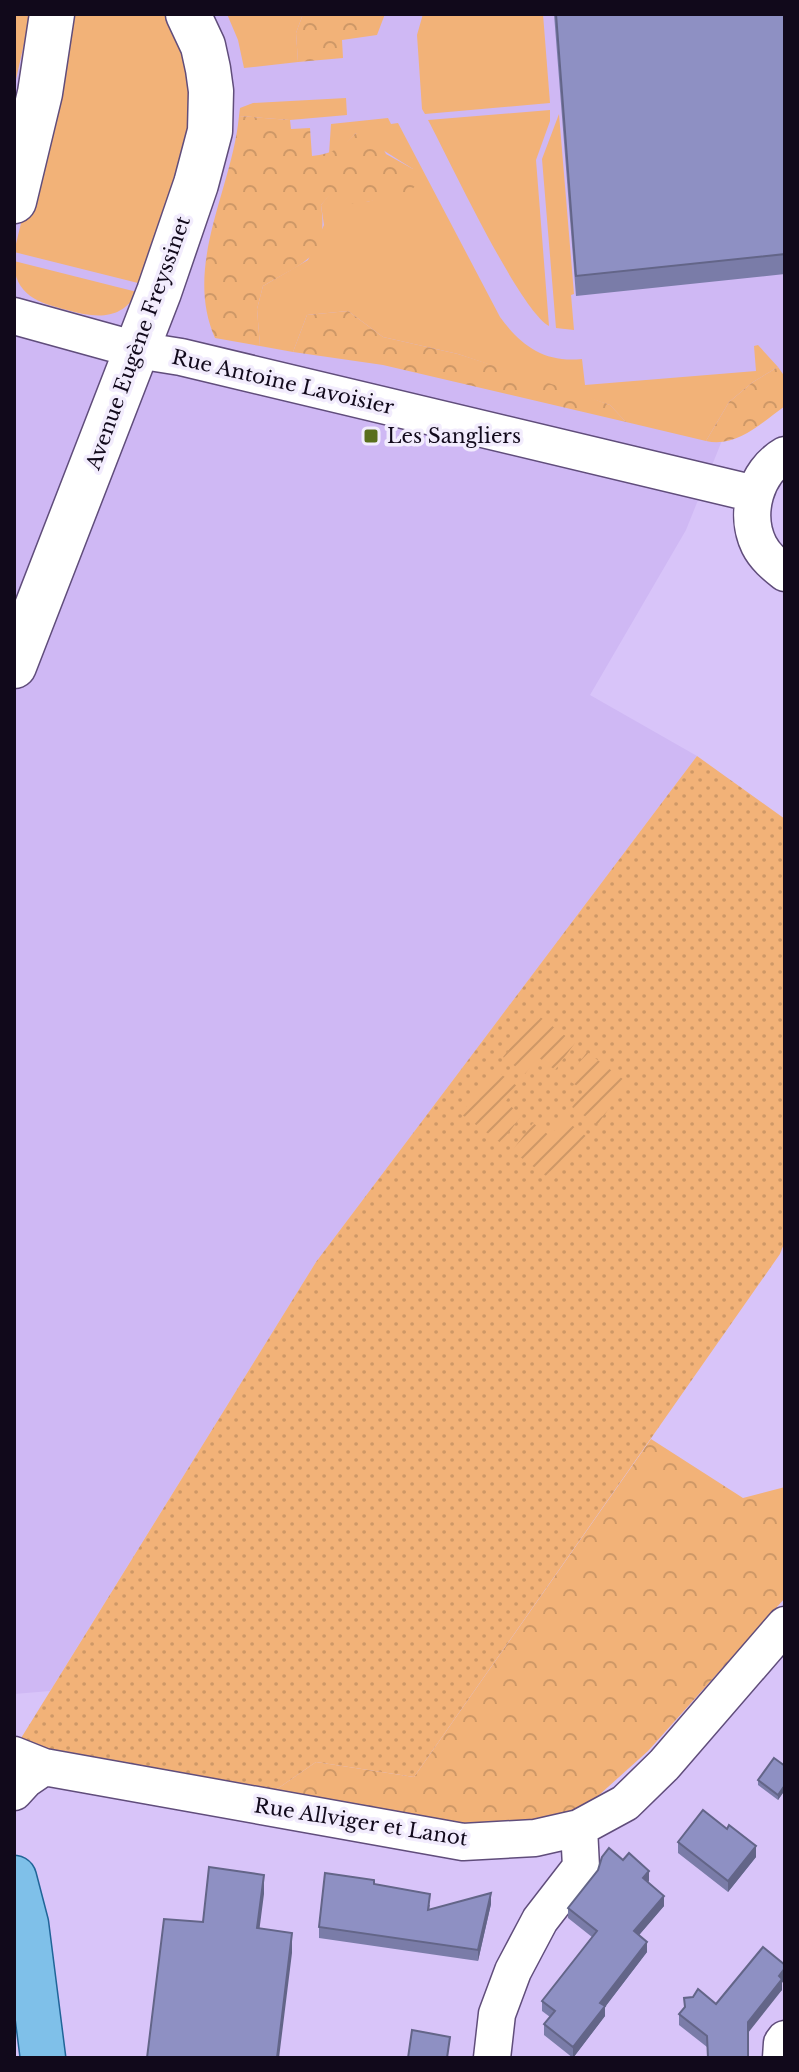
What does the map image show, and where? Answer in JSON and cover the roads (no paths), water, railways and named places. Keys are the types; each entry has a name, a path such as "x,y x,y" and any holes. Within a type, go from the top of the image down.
{"main road":[{"path":"14,1878 26,1924 43,2058"}],"street":[{"path":"14,201 40,93 52,14"},
{"name":"Avenue Eugène Freyssinet","path":"14,666 137,350 196,184 210,131 211,91 203,46 188,14"},
{"name":"Rue Antoine Lavoisier","path":"14,316 137,350 181,357 755,494"},
{"path":"785,455 764,475 755,494 752,512 759,545 768,560 785,573"},
{"name":"Rue Allviger et Lanot","path":"14,1792 25,1780 29,1761 463,1842 535,1838 579,1828 625,1803 664,1765 785,1625"},
{"path":"492,2058 497,2014 513,1971 540,1920 581,1867 579,1828"},
{"path":"781,2058 785,2039"}],"place":[{"name":"Les Sangliers","path":"371,436"}]}
